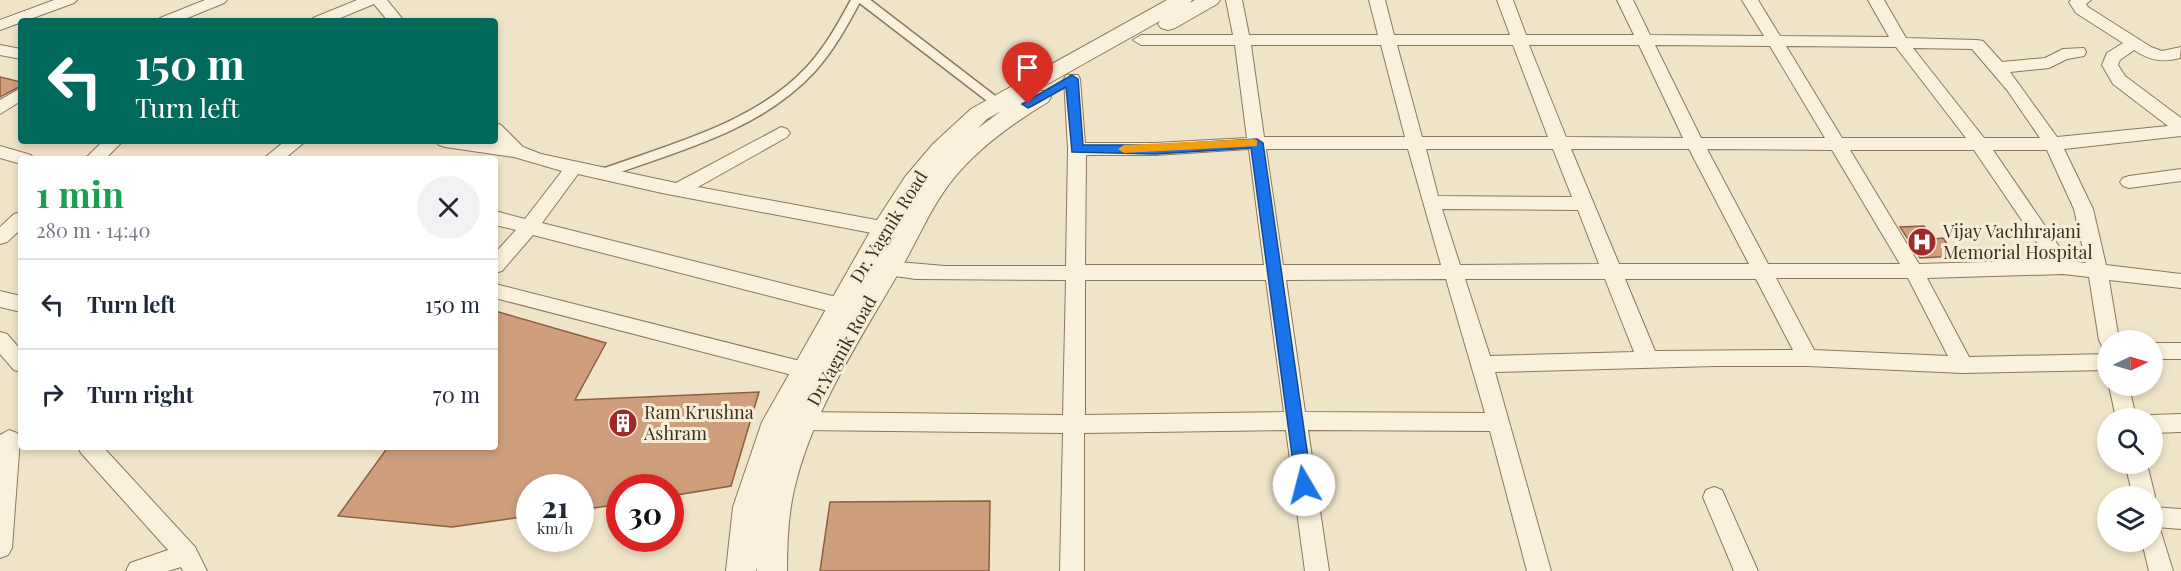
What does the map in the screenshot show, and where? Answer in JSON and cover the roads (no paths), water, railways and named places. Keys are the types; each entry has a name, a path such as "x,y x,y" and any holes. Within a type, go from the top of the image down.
{"street":[{"path":"178,18 219,0"},
{"path":"326,18 370,0"},
{"path":"379,0 394,18"},
{"name":"Dr. Yagnik Road","path":"741,571 748,507 776,422 840,306 875,267 884,229 913,183 941,150 979,114 1004,108 1182,0"},
{"name":"Dr.Yagnik Road","path":"772,571 772,538 782,482 804,421 875,267 908,233 944,174 974,144 1004,108 1072,79 1210,0"},
{"path":"1234,0 1257,143 1273,272 1317,571"},
{"path":"1377,0 1431,202 1482,364 1539,571"},
{"path":"1505,0 1611,272 1648,360"},
{"path":"1625,0 1695,144 1808,358"},
{"path":"1750,0 1914,271 1962,365"},
{"path":"1876,0 1900,42 1963,121 2063,267"},
{"path":"2083,0 2077,2 2082,10 2155,56 2164,58 2181,52"},
{"path":"18,18 62,1"},
{"path":"0,25 18,18"},
{"path":"1141,40 1643,38 1977,45 1998,68 2036,118 2075,190 2090,232 2107,330"},
{"path":"2134,43 2113,57 2110,65 2113,72 2181,129"},
{"path":"0,50 18,53"},
{"path":"1998,68 2049,63 2063,54 2078,52"},
{"path":"1072,79 1077,149 1072,571"},
{"path":"0,108 18,95"},
{"path":"1077,149 1155,149 1257,143 1415,145 1838,142 2052,144 2181,129"},
{"path":"498,132 517,151"},
{"path":"678,190 781,133"},
{"path":"97,156 111,144"},
{"path":"276,156 293,144"},
{"path":"467,144 517,151 601,174 678,190 908,233"},
{"path":"0,152 18,157"},
{"path":"498,263 529,227 574,167"},
{"path":"2129,182 2181,175"},
{"path":"1431,202 1586,204"},
{"path":"498,219 840,306"},
{"path":"0,237 18,224"},
{"path":"875,267 945,273 1454,273 1914,271 2063,267 2181,280"},
{"path":"498,292 804,370"},
{"path":"0,299 18,303"},
{"path":"0,340 18,361"},
{"path":"2163,351 2181,351"},
{"path":"1482,364 1808,358 1962,365 2097,362"},
{"path":"0,365 15,361 18,362"},
{"path":"804,421 1074,424 1295,421 1497,422"},
{"path":"2163,424 2181,423"},
{"path":"0,548 10,438"},
{"path":"92,450 191,563"},
{"path":"1714,497 1746,571"},
{"path":"2163,518 2181,519"},
{"path":"2156,552 2161,571"},
{"path":"138,571 191,563"}],"lane":[{"path":"601,174 722,129 748,118 772,102 819,64 843,30 856,0"},
{"path":"863,0 1004,108"}],"place":[{"name":"Vijay Vachhrajani Memorial Hospital","path":"1922,242"},
{"name":"Ram Krushna Ashram","path":"623,423"}]}
